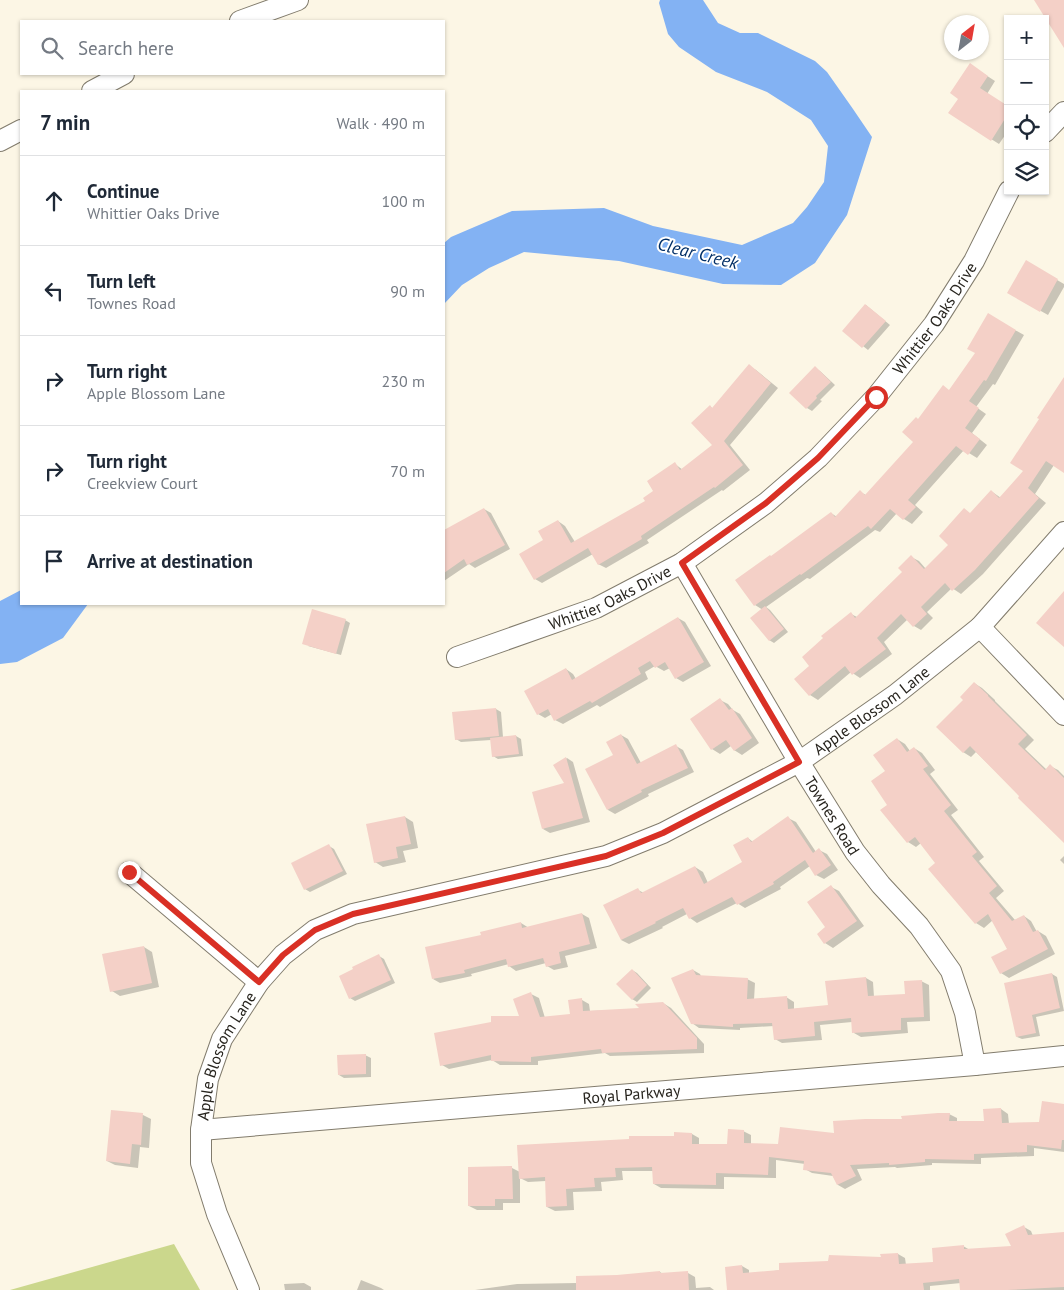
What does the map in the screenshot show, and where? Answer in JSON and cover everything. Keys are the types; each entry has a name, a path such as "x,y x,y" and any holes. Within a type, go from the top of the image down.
{"street":[{"path":"243,20 298,0"},
{"path":"94,90 122,75"},
{"path":"1049,128 1064,112"},
{"path":"0,141 20,131"},
{"name":"Whittier Oaks Drive","path":"457,657 596,608 682,563 766,503 818,458 876,397 934,324 974,261 1007,195"},
{"name":"Apple Blossom Lane","path":"249,1290 216,1214 201,1163 201,1130 208,1078 222,1039 259,982 283,955 315,930 353,914 606,856 663,833 799,762 895,695 980,627 1064,532"},
{"name":"Townes Road","path":"682,563 799,762 855,852 881,885 919,926 951,972 965,1013 975,1065"},
{"path":"980,627 1064,716"},
{"path":"129,872 259,982"},
{"name":"Royal Parkway","path":"201,1130 1064,1056"}],"green space":[{"path":"174,1244 200,1290 10,1290"}],"water":[{"name":"Clear Creek","path":"660,0 703,0 718,23 740,33 758,33 815,61 827,72 872,137 847,215 815,263 781,285 723,284 619,261 524,252 489,268 462,285 445,303 445,242 451,237 512,211 604,208 653,226 742,245 793,223 807,207 824,182 828,146 811,120 767,92 716,72 679,47 668,34 659,3"},
{"path":"20,591 20,605 87,605 63,638 17,662 0,664 0,601"}],"building":[{"path":"1034,0 1064,0 1064,48 1049,24 1049,15 1043,15"},
{"path":"970,63 988,76 980,88 1004,103 1004,120 991,141 948,113 958,99 950,93"},
{"path":"1026,260 1058,279 1040,312 1007,293"},
{"path":"865,304 886,321 862,348 842,331"},
{"path":"988,313 1016,330 986,381 984,380 969,401 979,408 965,428 980,439 968,455 956,446 908,500 916,507 903,520 890,509 871,529 868,526 801,575 754,606 735,580 831,512 835,517 860,490 865,495 913,442 902,432 916,417 918,419 943,385 949,390 975,353 967,349"},
{"path":"749,364 771,383 724,441 743,465 715,488 641,536 642,539 598,565 588,548 534,580 519,554 543,540 538,531 558,520 571,543 645,501 643,498 653,491 647,481 675,462 680,470 712,445 691,423 710,405 712,408"},
{"path":"815,366 831,382 806,409 789,393"},
{"path":"1064,377 1064,473 1046,461 1028,488 1039,498 975,570 952,591 945,583 921,607 927,614 913,627 901,614 877,638 886,649 852,675 845,666 809,696 794,679 809,666 802,657 823,638 821,636 851,612 855,618 902,572 898,568 911,555 924,569 948,545 939,536 964,508 970,513 991,490 999,498 1023,471 1010,463"},
{"path":"484,508 505,545 467,565 464,559 445,572 445,529"},
{"path":"1064,591 1064,647 1036,623"},
{"path":"765,606 784,629 769,641 750,618"},
{"path":"312,609 346,619 336,654 302,644"},
{"path":"678,617 704,662 675,679 665,662 655,668 650,661 638,668 641,674 592,703 590,701 554,721 548,709 537,715 524,691 566,668 572,680"},
{"path":"974,682 1027,735 1018,744 1045,770 1050,764 1064,778 1064,843 1018,798 1019,796 970,746 963,753 936,727 963,700 960,697"},
{"path":"720,698 729,710 732,708 752,738 734,751 726,740 711,750 690,719"},
{"path":"496,708 499,736 455,740 452,712"},
{"path":"621,734 637,764 676,744 688,768 641,790 642,792 607,810 585,769 613,755 606,742"},
{"path":"516,735 519,754 492,757 490,738"},
{"path":"897,738 907,752 914,747 928,766 923,769 951,805 944,811 977,852 972,856 997,886 989,893 1012,921 1024,915 1033,932 1038,930 1048,949 1000,974 991,957 1007,949 988,914 975,924 928,869 935,863 915,837 907,843 880,810 887,805 871,781 885,771 873,755"},
{"path":"566,757 583,818 542,829 532,792 564,783 553,765"},
{"path":"405,816 411,844 396,847 398,858 374,863 366,824"},
{"path":"788,816 813,853 819,848 831,865 815,876 805,860 773,882 774,884 737,905 732,897 689,919 683,908 621,940 603,905 638,888 641,893 695,866 704,884 742,862 733,845 748,837 751,842"},
{"path":"329,844 343,871 304,890 291,863"},
{"path":"831,885 857,921 824,944 817,934 825,927 807,902"},
{"path":"582,913 590,944 559,952 561,963 546,967 543,958 508,967 506,959 464,970 465,973 432,979 425,947 481,935 480,932 521,922 522,928"},
{"path":"144,946 152,983 110,992 102,954"},
{"path":"379,954 391,980 349,999 339,976 353,969 352,967"},
{"path":"632,969 647,985 632,1000 616,984"},
{"path":"693,969 696,975 748,978 747,999 787,996 788,1009 828,1005 825,981 866,977 868,996 905,994 904,981 922,980 924,1017 901,1018 901,1030 852,1033 851,1018 814,1022 815,1036 774,1040 772,1023 733,1024 733,1027 691,1024 671,978"},
{"path":"1052,973 1060,1008 1032,1015 1036,1033 1016,1037 1004,983"},
{"path":"531,992 540,1017 570,1014 568,1000 582,998 583,1011 639,1008 635,1004 663,1002 697,1038 697,1049 602,1053 601,1049 531,1057 531,1062 491,1061 491,1055 440,1066 434,1033 491,1022 491,1016 519,1016 513,999"},
{"path":"366,1054 366,1074 338,1075 337,1055"},
{"path":"1042,1101 1064,1104 1064,1140 1062,1140 1061,1149 1027,1145 1027,1152 974,1154 974,1160 925,1159 925,1162 889,1165 889,1163 850,1165 856,1176 837,1185 831,1173 803,1170 804,1161 769,1157 768,1175 716,1173 716,1185 653,1184 652,1167 615,1168 616,1177 594,1178 595,1187 566,1189 567,1206 546,1207 545,1177 519,1179 517,1145 629,1139 629,1136 674,1136 674,1132 692,1133 692,1144 727,1144 728,1129 744,1130 744,1143 778,1144 780,1127 834,1133 833,1121 902,1119 901,1116 950,1113 949,1121 984,1121 983,1109 1001,1108 1002,1123 1039,1122"},
{"path":"111,1110 143,1113 141,1145 132,1144 130,1164 106,1161"},
{"path":"512,1166 513,1199 495,1199 495,1206 468,1206 468,1167"},
{"path":"1024,1225 1028,1235 1064,1232 1064,1287 960,1290 959,1279 923,1283 924,1290 727,1290 725,1267 742,1265 743,1273 779,1270 779,1263 828,1261 829,1255 881,1257 880,1254 898,1253 899,1264 933,1262 932,1248 964,1245 964,1249 1011,1246 1005,1234"},
{"path":"660,1271 660,1273 688,1271 689,1290 576,1290 576,1276"}],"route":[{"path":"129,872 259,982 283,955 315,930 353,914 606,856 663,833 799,762 682,563 766,503 818,458 876,397"}]}
